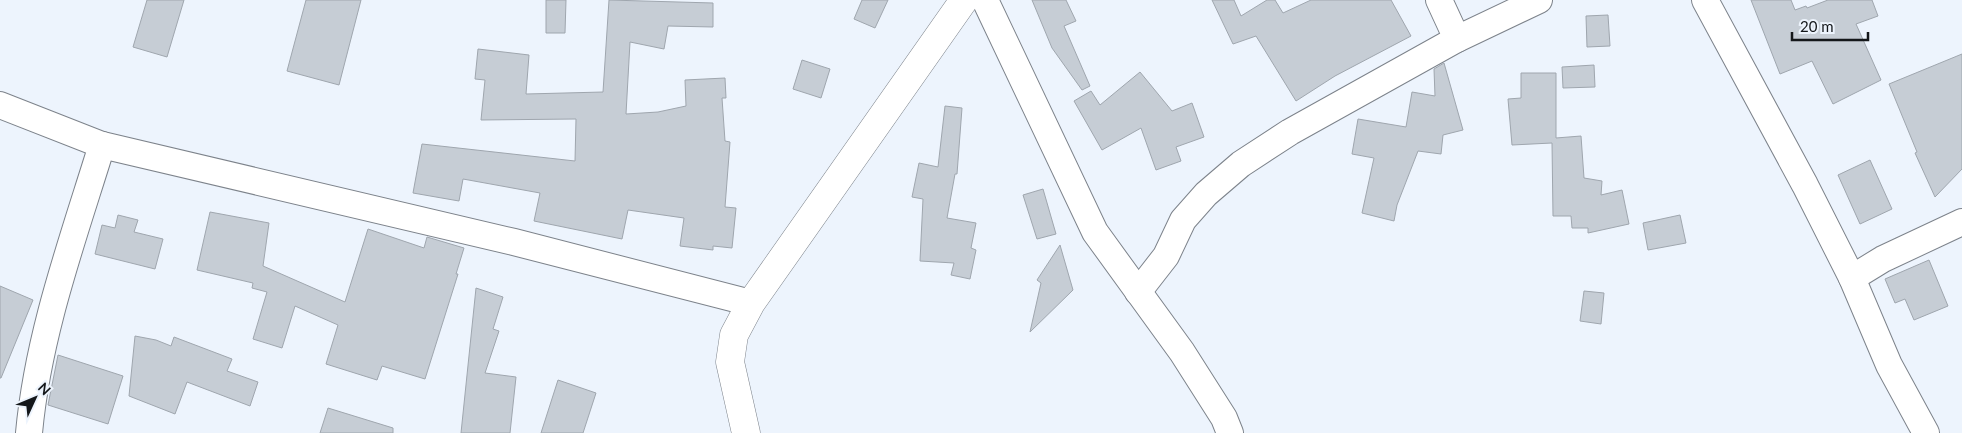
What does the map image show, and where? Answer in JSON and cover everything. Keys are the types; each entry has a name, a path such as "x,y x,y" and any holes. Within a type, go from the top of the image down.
{"main road":[{"path":"746,433 730,362 734,335 751,302 964,0"}],"street":[{"path":"985,0 1095,232 1182,352 1224,418 1230,433"},
{"path":"1439,0 1457,39"},
{"path":"1138,292 1166,256 1183,220 1206,194 1241,164 1290,132 1457,39 1539,0"},
{"path":"1706,0 1805,185 1852,278 1889,365 1926,433"},
{"path":"0,105 102,144 514,242 751,302"},
{"path":"29,433 32,399 44,339 102,144"},
{"path":"1852,278 1883,259 1962,222"}],"building":[{"path":"147,0 184,0 167,57 133,47"},
{"path":"306,0 361,0 339,85 287,71"},
{"path":"546,0 566,0 565,33 546,33"},
{"path":"609,0 713,3 713,27 668,26 664,49 630,42 626,114 658,112 686,106 685,80 725,78 726,98 722,98 725,141 730,142 725,207 736,208 732,248 713,246 713,250 680,246 684,218 628,210 622,239 534,221 540,193 463,179 459,201 413,193 422,144 575,161 576,119 481,120 485,80 475,79 478,49 529,55 526,94 603,92"},
{"path":"862,0 888,0 875,28 854,19"},
{"path":"1032,0 1066,0 1076,21 1064,26 1090,86 1082,90 1052,48"},
{"path":"1212,0 1234,0 1241,16 1267,0 1275,0 1283,13 1311,0 1391,0 1411,36 1335,76 1296,101 1256,36 1233,44"},
{"path":"1751,0 1791,0 1795,10 1806,6 1807,8 1828,0 1872,0 1878,16 1856,24 1881,80 1833,104 1812,61 1780,74"},
{"path":"1608,15 1610,46 1587,47 1586,16"},
{"path":"1962,54 1962,169 1935,197 1915,153 1917,152 1889,84"},
{"path":"802,60 830,69 821,98 793,89"},
{"path":"1444,63 1463,130 1443,135 1441,154 1418,151 1397,205 1394,221 1362,213 1374,158 1352,154 1358,119 1406,127 1412,92 1435,96 1434,69"},
{"path":"1594,65 1595,87 1563,88 1562,67"},
{"path":"1140,72 1172,111 1192,103 1204,137 1176,147 1181,161 1156,170 1141,128 1102,150 1074,101 1091,91 1100,105"},
{"path":"1521,73 1556,73 1556,138 1581,136 1584,178 1602,181 1601,195 1622,190 1629,224 1588,233 1588,228 1572,228 1571,216 1553,216 1552,143 1512,145 1508,99 1521,98"},
{"path":"945,106 962,108 957,174 955,174 947,218 976,223 971,248 976,250 970,279 951,275 954,263 920,261 923,199 912,197 919,163 938,167"},
{"path":"1870,160 1892,209 1860,224 1838,175"},
{"path":"1043,189 1056,234 1037,239 1023,195"},
{"path":"210,212 269,223 263,266 345,302 368,229 424,248 427,237 464,248 456,274 458,274 425,379 382,366 377,380 326,364 338,325 295,306 282,348 253,339 267,292 252,288 253,283 197,270"},
{"path":"118,215 138,220 134,232 163,239 155,269 95,254 102,225 115,228"},
{"path":"1680,215 1686,243 1648,250 1643,223"},
{"path":"1060,245 1073,290 1030,332 1041,283 1037,280"},
{"path":"1929,260 1948,306 1914,320 1905,299 1895,303 1885,279"},
{"path":"0,286 33,300 1,378 0,378"},
{"path":"476,288 503,297 493,329 499,331 485,373 516,377 510,433 461,433"},
{"path":"1584,291 1604,293 1601,324 1580,321"},
{"path":"135,336 156,340 171,346 174,337 232,359 227,371 258,382 250,406 187,382 175,414 129,396"},
{"path":"58,355 123,376 108,424 48,405"},
{"path":"558,380 596,393 583,433 541,433"},
{"path":"328,408 393,428 393,433 320,433"}]}
